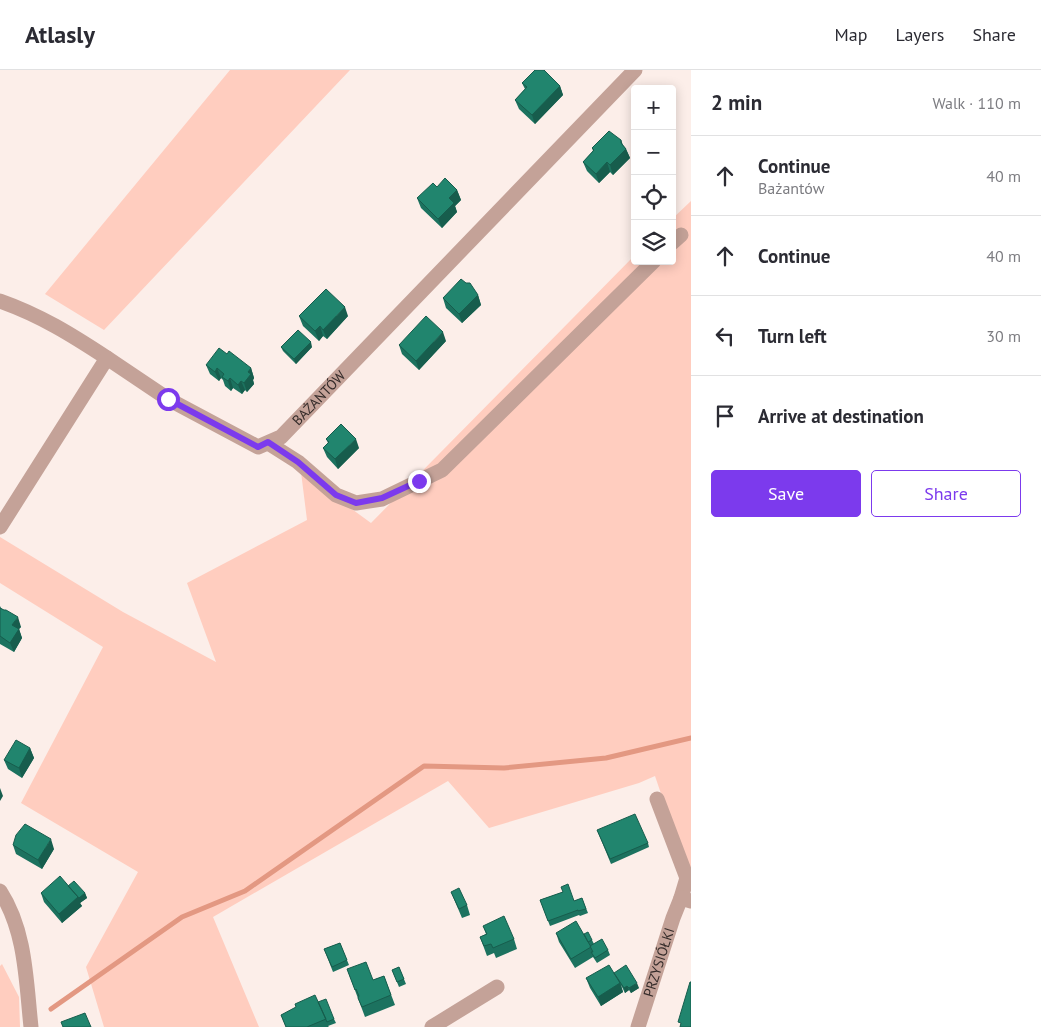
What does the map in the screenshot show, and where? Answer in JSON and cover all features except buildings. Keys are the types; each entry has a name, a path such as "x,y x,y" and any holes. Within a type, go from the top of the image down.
{"street":[{"name":"BAŻANTÓW","path":"268,442 281,437 635,70"},
{"path":"0,301 27,310 70,334 168,399 231,433 258,447 268,442 298,462 336,495 356,503 382,498 442,470 650,265"},
{"path":"0,527 107,358"},
{"name":"PRZYSIÓŁKI","path":"638,1027 673,918 686,899 687,878 657,799"},
{"path":"0,891 14,916 20,940 31,1027"},
{"path":"432,1027 497,987"}],"shaded area":[{"path":"230,70 350,70 104,330 45,294"},
{"path":"691,201 691,882 655,776 639,783 489,828 448,781 213,917 259,1027 104,1027 86,967 138,872 21,803 103,647 0,583 0,537 123,612 216,662 187,583 307,520 301,472 371,523 631,259 631,265 676,265 676,215"},
{"path":"2,964 19,997 20,1027 0,1027 0,966"}],"waterway":[{"path":"51,1009 182,917 245,891 424,766 504,768 606,758 691,738"}],"route":[{"path":"168,399 258,447 268,442 298,462 336,495 356,503 382,498 419,481"}]}
